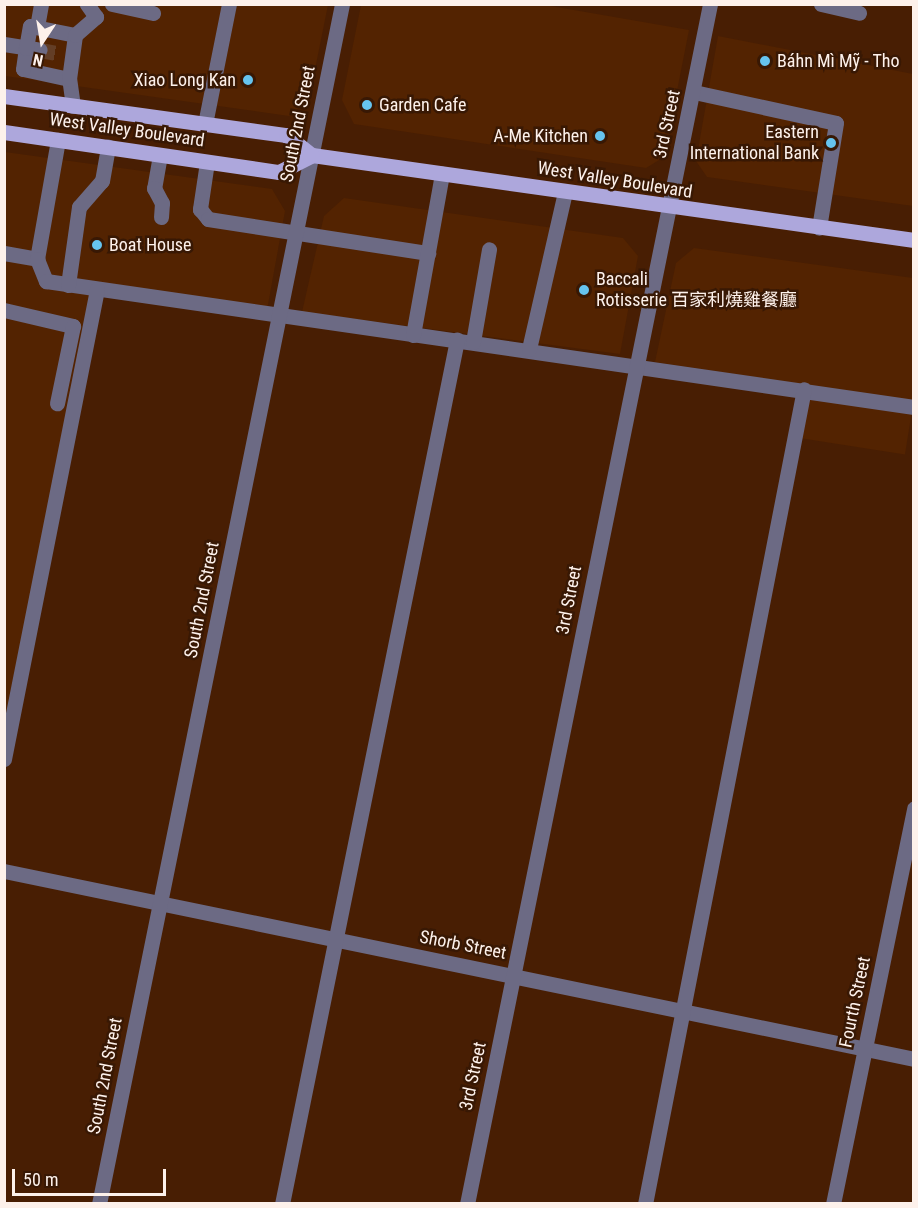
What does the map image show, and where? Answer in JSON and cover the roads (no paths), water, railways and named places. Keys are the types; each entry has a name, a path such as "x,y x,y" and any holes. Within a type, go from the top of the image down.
{"main road":[{"name":"West Valley Boulevard","path":"4,96 286,135 312,155 669,208 914,240"},
{"name":"West Valley Boulevard","path":"4,132 279,172 312,155"}],"street":[{"path":"37,27 41,4"},
{"path":"73,106 67,55 75,35 96,17 87,4"},
{"path":"112,4 153,13"},
{"path":"205,124 230,4"},
{"name":"South 2nd Street","path":"99,1203 342,4"},
{"name":"3rd Street","path":"466,1203 694,92 710,4"},
{"path":"821,4 859,13"},
{"path":"69,79 23,69 33,49 30,26 75,35"},
{"path":"4,44 33,49"},
{"path":"694,92 836,123 819,228"},
{"path":"58,140 37,259 46,281 279,318 637,363 914,407"},
{"path":"68,285 80,207 102,181 108,147"},
{"path":"160,155 154,188 162,203 160,217"},
{"path":"207,162 201,215 428,253"},
{"path":"413,334 442,174"},
{"path":"529,349 565,192"},
{"path":"282,1203 465,341 489,249"},
{"path":"4,253 37,259"},
{"path":"4,759 97,290"},
{"path":"4,310 73,326 57,403"},
{"path":"645,1203 685,1012 804,389"},
{"name":"Fourth Street","path":"833,1203 914,808"},
{"name":"Shorb Street","path":"4,871 914,1059"}],"tunnel":[{"path":"40,50 62,54"}],"place":[{"name":"Báhn Mì Mỹ - Tho","path":"765,61"},
{"name":"Xiao Long Kan","path":"248,80"},
{"name":"Garden Cafe","path":"367,105"},
{"name":"A-Me Kitchen","path":"600,136"},
{"name":"Eastern International Bank","path":"831,143"},
{"name":"Boat House","path":"97,245"},
{"name":"Baccali Rotisserie 百家利燒雞餐廳","path":"584,290"}]}
